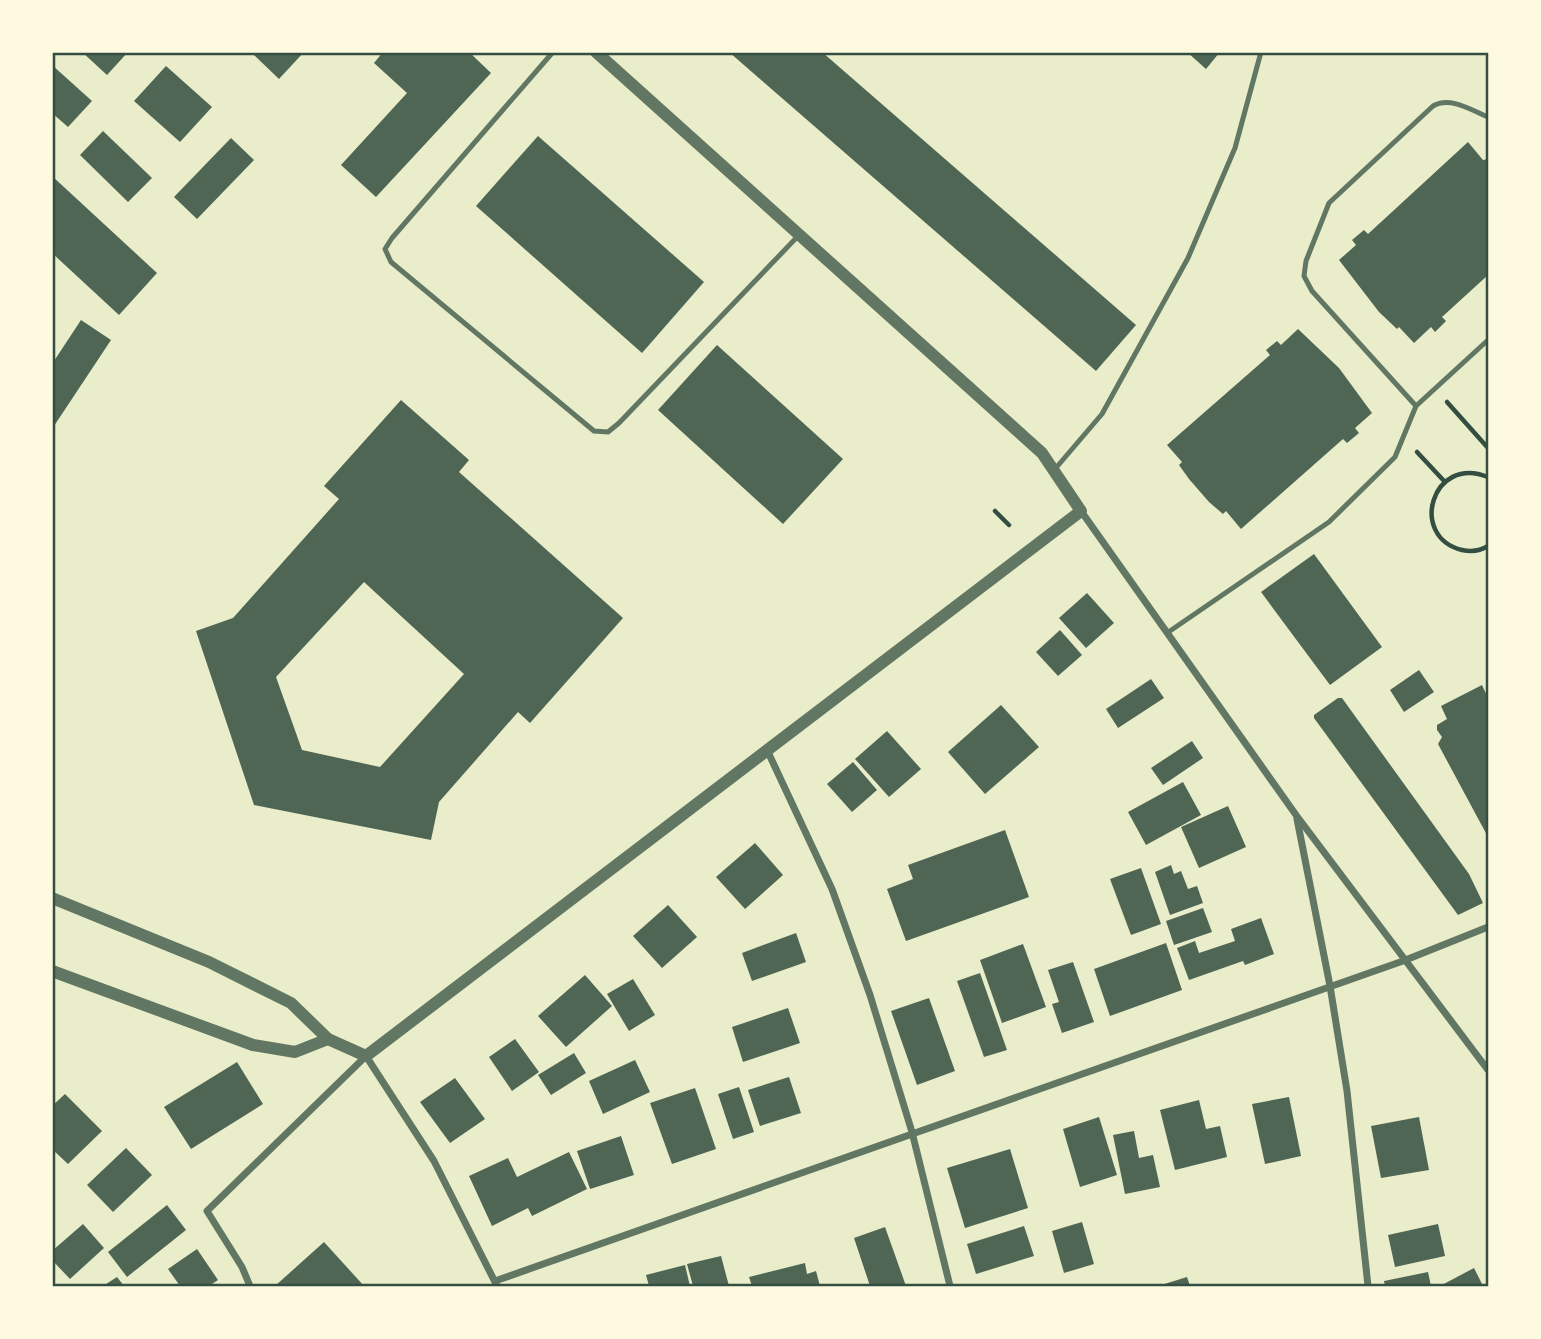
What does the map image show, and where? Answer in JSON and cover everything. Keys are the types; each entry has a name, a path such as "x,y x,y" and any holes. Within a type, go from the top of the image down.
{"street":[{"path":"596,52 1042,453 1296,815 1403,961 1489,1070"},
{"path":"250,1286 242,1267 207,1211 366,1056 1081,511"},
{"path":"768,752 832,889 870,995 912,1132 950,1286"},
{"path":"1296,815 1330,986 1347,1091 1368,1286"},
{"path":"52,898 209,962 291,1003 328,1038 366,1056 433,1161 496,1284 912,1132 1403,961 1489,927"},
{"path":"52,971 253,1045 295,1052 328,1038"}],"lane":[{"path":"553,52 392,238 386,249 391,262 594,431 608,432 619,423 799,235"},
{"path":"1055,470 1102,414 1188,258 1235,148 1261,52"},
{"path":"1416,406 1312,291 1304,276 1306,261 1329,203 1433,106 1441,101 1451,102 1489,117"},
{"path":"1167,633 1329,522 1390,463 1404,439 1416,406 1489,340"}],"path":[{"path":"1435,389 1487,443"},
{"path":"1404,439 1445,482"},
{"path":"1489,477 1472,472 1457,475 1445,482 1434,495 1431,510 1433,525 1441,539 1454,548 1469,551 1489,546"},
{"path":"995,511 1009,526"}],"building":[{"path":"82,52 128,52 107,75"},
{"path":"304,52 279,79 253,54"},
{"path":"383,52 469,52 491,73 376,197 341,165 407,93 374,63"},
{"path":"729,52 822,52 1136,325 1096,371"},
{"path":"1187,52 1220,52 1206,69"},
{"path":"52,65 92,101 68,127 52,113"},
{"path":"166,66 212,107 180,142 134,101"},
{"path":"103,131 152,178 128,202 80,155"},
{"path":"538,136 704,282 642,353 476,206"},
{"path":"231,138 254,160 197,219 174,197"},
{"path":"1468,142 1483,160 1488,159 1488,275 1442,317 1446,321 1435,332 1431,327 1414,343 1379,312 1339,260 1356,245 1352,240 1364,230 1368,234"},
{"path":"52,176 157,273 119,315 52,253"},
{"path":"81,320 111,340 52,429 52,364"},
{"path":"1298,329 1339,368 1372,413 1355,428 1359,433 1347,443 1343,439 1241,529 1226,511 1223,514 1209,502 1189,479 1179,465 1182,462 1167,445 1270,355 1266,350 1277,341 1281,345"},
{"path":"717,345 843,459 783,524 658,410"},
{"path":"401,400 469,460 459,472 623,618 530,723 518,712 439,802 431,840 254,805 196,631 233,618 339,499 324,486","holes":["364,582 464,674 380,767 302,750 276,677"]},
{"path":"1314,554 1382,647 1330,685 1261,592"},
{"path":"1087,593 1114,623 1086,648 1059,618"},
{"path":"1060,630 1082,655 1058,676 1036,652"},
{"path":"1419,670 1434,692 1404,712 1390,690"},
{"path":"1151,679 1164,698 1118,728 1106,709"},
{"path":"1482,685 1488,698 1488,837 1438,744 1442,737 1437,730 1437,725 1447,719 1441,706"},
{"path":"1342,698 1469,874 1483,903 1458,915 1314,718 1314,715"},
{"path":"1001,705 1039,747 985,794 948,752"},
{"path":"887,731 921,769 889,797 855,759"},
{"path":"1192,741 1203,758 1163,785 1151,768"},
{"path":"853,762 877,790 852,812 827,784"},
{"path":"1183,782 1201,815 1146,845 1128,812"},
{"path":"1228,806 1246,847 1199,868 1181,827"},
{"path":"1005,830 1029,897 906,941 887,889 913,879 908,865"},
{"path":"755,843 783,875 745,909 716,877"},
{"path":"1171,865 1174,874 1181,871 1188,889 1197,886 1203,903 1170,915 1155,872"},
{"path":"1141,868 1161,924 1131,935 1110,879"},
{"path":"668,905 697,937 662,968 633,936"},
{"path":"1203,908 1212,932 1174,945 1166,921"},
{"path":"1261,918 1274,954 1245,965 1243,961 1189,980 1177,948 1195,941 1199,953 1235,941 1231,929"},
{"path":"796,933 806,962 752,981 742,953"},
{"path":"1166,943 1182,990 1110,1016 1094,969"},
{"path":"1023,944 1046,1007 1002,1023 980,960"},
{"path":"1073,962 1094,1022 1062,1033 1052,1004 1059,1002 1048,970"},
{"path":"980,973 1007,1050 984,1057 957,981"},
{"path":"585,975 612,1006 566,1047 538,1016"},
{"path":"633,979 655,1015 629,1031 607,994"},
{"path":"929,998 955,1071 917,1085 891,1011"},
{"path":"788,1008 800,1043 743,1062 732,1027"},
{"path":"515,1039 539,1072 512,1091 489,1057"},
{"path":"574,1053 586,1073 551,1095 538,1075"},
{"path":"635,1060 650,1092 603,1114 589,1081"},
{"path":"237,1062 263,1104 191,1149 164,1107"},
{"path":"789,1077 801,1113 760,1126 748,1090"},
{"path":"455,1078 485,1119 450,1143 420,1102"},
{"path":"739,1087 754,1132 733,1139 718,1094"},
{"path":"695,1088 716,1149 672,1164 650,1103"},
{"path":"65,1094 102,1131 68,1164 52,1149 52,1106"},
{"path":"1289,1097 1301,1156 1265,1164 1252,1104"},
{"path":"1199,1100 1206,1129 1220,1126 1227,1157 1175,1170 1160,1110"},
{"path":"1099,1117 1117,1175 1080,1187 1063,1129"},
{"path":"1419,1117 1429,1170 1381,1178 1371,1126"},
{"path":"1134,1131 1139,1158 1153,1155 1160,1187 1125,1194 1113,1135"},
{"path":"621,1136 634,1175 590,1189 577,1151"},
{"path":"126,1148 152,1175 113,1212 87,1185"},
{"path":"1010,1149 1028,1208 965,1228 947,1168"},
{"path":"569,1152 587,1189 532,1216 528,1208 492,1226 469,1176 508,1158 517,1177"},
{"path":"167,1205 186,1230 127,1277 108,1252"},
{"path":"1082,1222 1094,1264 1064,1273 1052,1231"},
{"path":"83,1224 104,1248 70,1279 52,1260 52,1251"},
{"path":"1438,1224 1445,1256 1395,1267 1388,1235"},
{"path":"1024,1226 1034,1256 976,1274 967,1244"},
{"path":"885,1227 906,1286 870,1286 854,1238"},
{"path":"324,1242 364,1286 275,1286"},
{"path":"197,1249 218,1280 209,1286 180,1286 168,1269"},
{"path":"721,1256 729,1286 693,1286 687,1264"},
{"path":"805,1263 807,1274 816,1271 820,1286 752,1286 749,1277"},
{"path":"685,1265 690,1286 649,1286 646,1275"},
{"path":"1474,1268 1482,1284 1440,1286"},
{"path":"1428,1272 1431,1286 1385,1286 1384,1281"},
{"path":"117,1277 124,1286 103,1286"},
{"path":"1187,1277 1190,1286 1158,1286"}]}
